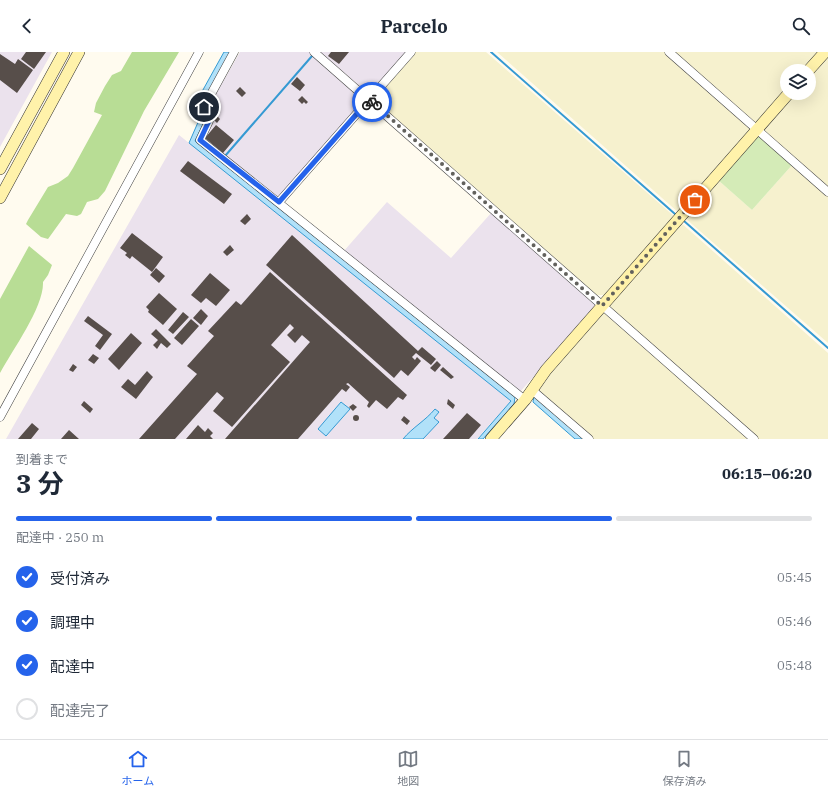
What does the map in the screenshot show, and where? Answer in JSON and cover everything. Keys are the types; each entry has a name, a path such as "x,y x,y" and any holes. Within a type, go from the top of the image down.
{"street":[{"path":"0,169 64,52"},
{"path":"0,198 79,52"},
{"path":"0,417 199,52"},
{"path":"234,52 204,107 209,121 200,140 525,400"},
{"path":"314,52 754,439"},
{"path":"279,202 411,52"},
{"path":"669,52 828,192"},
{"path":"814,64 825,52"},
{"path":"491,439 525,400 546,370 783,100"},
{"path":"532,390 589,439"}],"shaded area":[{"path":"0,52 52,52 0,147"},
{"path":"240,52 310,52 364,99 364,101 280,197 276,198 204,139 208,108"},
{"path":"320,52 407,52 370,95"},
{"path":"414,52 486,52 675,217 606,295 595,295 376,104 375,97"},
{"path":"497,52 665,52 751,128 751,131 679,213"},
{"path":"672,52 820,52 809,64 780,64 780,97 757,123 754,124"},
{"path":"828,55 828,190 763,133 763,129 789,100 816,100 816,69"},
{"path":"179,135 511,401 477,439 6,439"},
{"path":"793,164 828,195 828,343 685,218 718,180 752,210"},
{"path":"387,202 451,258 492,212 596,306 520,392 343,252"},
{"path":"680,222 828,353 828,439 758,439 609,307 609,304"},
{"path":"602,312 606,312 750,439 592,439 537,390 549,372"}],"green space":[{"path":"132,52 179,52 144,111 105,191 98,199 87,202 81,214 77,216 66,214 48,239 41,237 26,224 48,187 58,183 68,176 73,168 102,115 94,112 96,103 112,75 121,71"},
{"path":"757,136 760,136 793,164 752,210 718,180"},
{"path":"29,246 52,265 43,282 39,303 27,328 0,373 0,299"}],"water":[{"path":"224,52 231,52 200,107 204,122 195,141 515,397 514,404 483,439 478,439 511,401 189,143 199,120 194,106"},
{"path":"534,396 583,439 575,439 533,402"},
{"path":"341,402 350,409 326,436 318,429"},
{"path":"435,409 439,412 434,418 439,422 423,439 403,439 427,417"}],"building":[{"path":"26,52 46,52 34,69 21,59"},
{"path":"331,52 349,52 339,64 328,56"},
{"path":"0,54 15,64 18,59 33,70 17,93 0,80"},
{"path":"297,77 305,85 300,91 291,84"},
{"path":"240,87 246,93 242,97 236,91"},
{"path":"302,96 308,102 306,104 304,102 302,104 298,100"},
{"path":"216,115 220,119 217,123 213,119"},
{"path":"216,125 234,140 223,153 205,138"},
{"path":"188,161 232,194 224,204 180,171"},
{"path":"247,214 251,219 245,225 240,221"},
{"path":"132,233 163,257 152,272 132,256 130,259 125,255 127,253 120,248"},
{"path":"292,235 418,351 422,347 436,359 431,365 416,353 412,357 415,360 417,357 421,361 408,376 401,370 394,378 266,265"},
{"path":"230,245 234,250 227,256 223,252"},
{"path":"156,268 165,276 159,283 150,275"},
{"path":"270,272 407,395 403,400 398,397 387,409 376,400 369,408 367,406 369,402 348,383 346,384 350,387 346,392 342,389 298,439 225,439 310,342 302,335 295,343 287,335 294,328 290,324 271,345 290,362 232,427 213,411 224,398 217,392 175,439 139,439 197,374 187,366 214,336 208,331 236,301 241,305"},
{"path":"210,273 230,290 216,306 206,298 201,303 191,295"},
{"path":"159,293 177,309 163,325 148,312 149,310 146,307"},
{"path":"201,309 208,316 201,325 193,318"},
{"path":"183,312 189,317 173,334 168,330"},
{"path":"88,316 112,334 100,350 95,346 103,335 84,321"},
{"path":"191,319 199,326 182,345 174,338"},
{"path":"156,329 171,344 167,348 161,343 157,349 153,345 158,340 151,334"},
{"path":"131,333 142,343 119,370 108,359"},
{"path":"93,354 99,358 94,364 88,360"},
{"path":"437,361 441,365 435,372 430,368"},
{"path":"73,364 77,367 73,372 69,370"},
{"path":"443,367 454,377 451,379 440,370"},
{"path":"147,371 153,377 136,399 121,387 128,379 135,385"},
{"path":"448,399 455,405 453,409 447,404"},
{"path":"84,401 93,409 90,413 81,405"},
{"path":"353,404 357,407 353,411 349,407"},
{"path":"467,413 481,425 469,439 443,439"},
{"path":"356,415 359,418 356,421 353,418"},
{"path":"404,416 410,421 407,425 401,420"},
{"path":"32,423 39,429 31,439 18,439"},
{"path":"198,425 205,432 208,428 213,433 210,436 213,439 186,439"},
{"path":"69,430 79,439 61,439"}],"waterway":[{"path":"491,52 675,214"},
{"path":"225,156 312,56"},
{"path":"684,221 828,348"}],"way so far":[{"path":"372,102 602,306 695,200"}],"route":[{"path":"204,107 209,121 200,140 279,202 369,100 372,102"}]}
